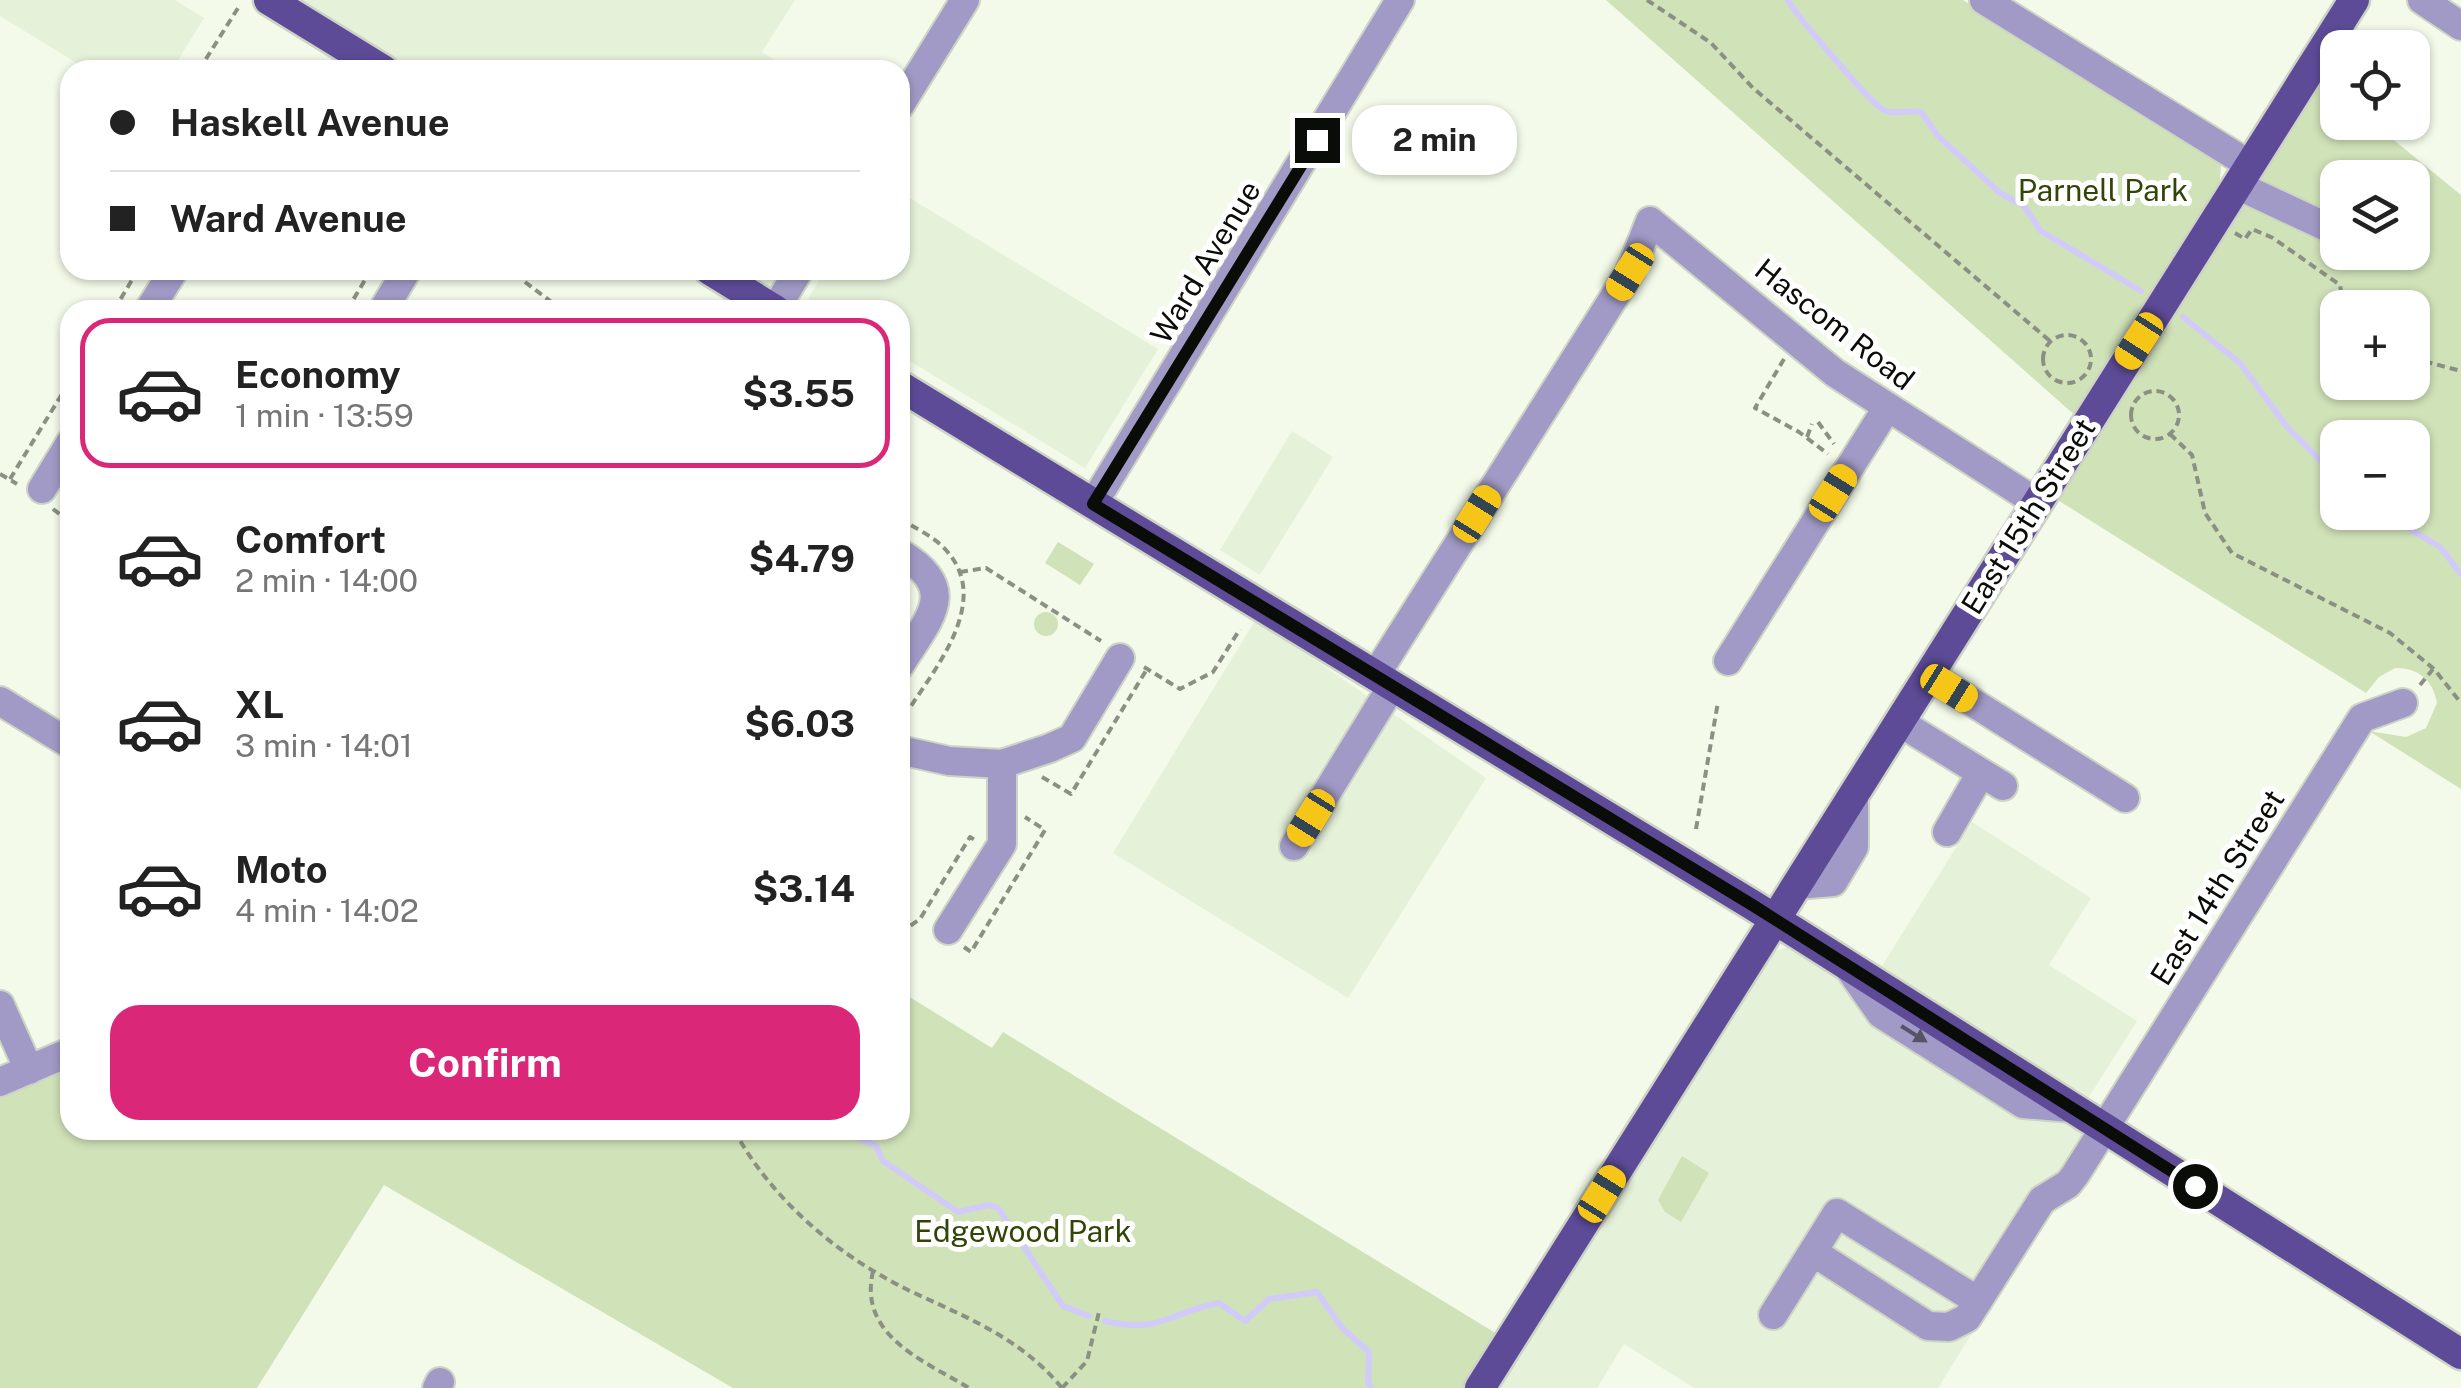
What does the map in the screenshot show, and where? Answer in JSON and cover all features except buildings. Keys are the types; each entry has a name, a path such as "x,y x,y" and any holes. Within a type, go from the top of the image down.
{"main road":[{"path":"269,0 367,60"},
{"name":"East 15th Street","path":"1480,1388 2354,0"},
{"path":"726,280 759,300"},
{"path":"910,392 1775,919 2461,1354"}],"street":[{"path":"910,89 965,0"},
{"name":"Ward Avenue","path":"1093,504 1400,0"},
{"path":"1984,0 2244,175 2285,211 2320,225"},
{"path":"2422,0 2461,26"},
{"name":"Hascom Road","path":"1384,681 1630,272 1650,221 1836,373 2036,502"},
{"path":"1728,661 1887,408"},
{"path":"42,489 60,459"},
{"path":"910,559 924,567 937,591 934,608 910,648"},
{"path":"910,752 1002,764 1072,738 1119,654"},
{"path":"1929,675 2125,798"},
{"path":"1294,846 1384,681"},
{"path":"0,701 60,738"},
{"name":"East 14th Street","path":"1978,1301 2035,1209 2068,1184 2362,718 2403,703"},
{"path":"1899,722 1992,780 1947,832"},
{"path":"948,930 996,853 1004,828 1002,764"},
{"path":"0,1004 29,1070"},
{"path":"0,1082 60,1056"},
{"path":"1773,1315 1812,1252 1837,1213 1978,1301 1968,1318 1928,1326 1812,1252"}],"path":[{"path":"1647,0 1711,44 1753,88 2050,341"},
{"path":"205,60 238,8"},
{"path":"2235,233 2246,239 2252,229 2273,238 2340,285 2341,290"},
{"path":"525,282 549,300"},
{"path":"2064,335 2085,343 2090,357 2082,377 2064,382 2050,376 2043,354 2050,341 2064,335"},
{"path":"1785,357 1754,408 1806,437 1832,458"},
{"path":"2430,363 2461,371"},
{"path":"2157,391 2172,398 2178,420 2170,434 2156,440 2136,431 2130,417 2137,398 2157,391"},
{"path":"10,479 60,397"},
{"path":"1806,437 1815,423 1838,447"},
{"path":"2170,434 2192,456 2205,514 2232,554 2390,632 2434,669 2461,703"},
{"path":"960,572 986,568 1119,654 1180,688 1214,672 1240,630"},
{"path":"1696,829 1718,702"},
{"path":"910,926 920,920 970,837 996,853"},
{"path":"740,1140 758,1169 805,1220 873,1271 1016,1344 1062,1388 1087,1361 1099,1312"},
{"path":"873,1271 870,1298 880,1326 892,1341 969,1388"}],"shaded area":[{"path":"0,0 175,0 204,18 178,60 72,60 0,16"},
{"path":"269,0 795,0 762,52 774,60 367,60"},
{"path":"910,198 1158,349 1085,468 910,361 910,300 808,299 819,280 910,280"},
{"path":"726,280 793,280 781,300 759,300"},
{"path":"1292,431 1333,457 1260,575 1220,550"},
{"path":"1256,619 1486,778 1348,998 1113,853"},
{"path":"1972,822 2091,898 2049,965 2137,1021 2089,1097 1880,969"},
{"path":"1791,946 2094,1138 1938,1388 1694,1388 1624,1344 1597,1388 1495,1388 1769,953"}],"green space":[{"name":"Parnell Park","path":"1606,0 1963,0 2207,150 2221,166 2219,189 2320,80 2320,140 2394,140 2418,160 2320,160 2320,270 2430,270 2430,170 2461,195 2461,789 2369,731 2406,737 2426,728 2437,703 2424,677 2395,668 2379,677 2366,693 2056,499 2096,434"},
{"path":"1058,542 1094,564 1080,585 1045,563"},
{"path":"1046,612 1055,615 1055,633 1046,636 1037,633 1034,624 1037,615"},
{"name":"Edgewood Park","path":"910,997 992,1048 1003,1032 1497,1334 1463,1388 733,1388 384,1185 257,1388 0,1388 0,1095 60,1069 60,1140 910,1140"},
{"path":"1682,1156 1709,1173 1681,1222 1665,1212 1658,1200"}],"waterway":[{"path":"1788,0 1882,109 1921,112 1938,136 2000,193 2024,206 2041,231 2141,291"},
{"path":"2183,317 2240,363 2287,427 2320,460"},
{"path":"2411,530 2440,547 2461,574"},
{"path":"863,1140 876,1146 883,1161 958,1212 988,1205 998,1208 1063,1306 1089,1316"},
{"path":"1105,1321 1153,1323 1219,1303 1245,1321 1269,1299 1317,1292 1342,1328 1369,1352 1368,1383 1372,1388"}],"route":[{"path":"1317,140 1093,504 1754,906 2195,1186"}]}
